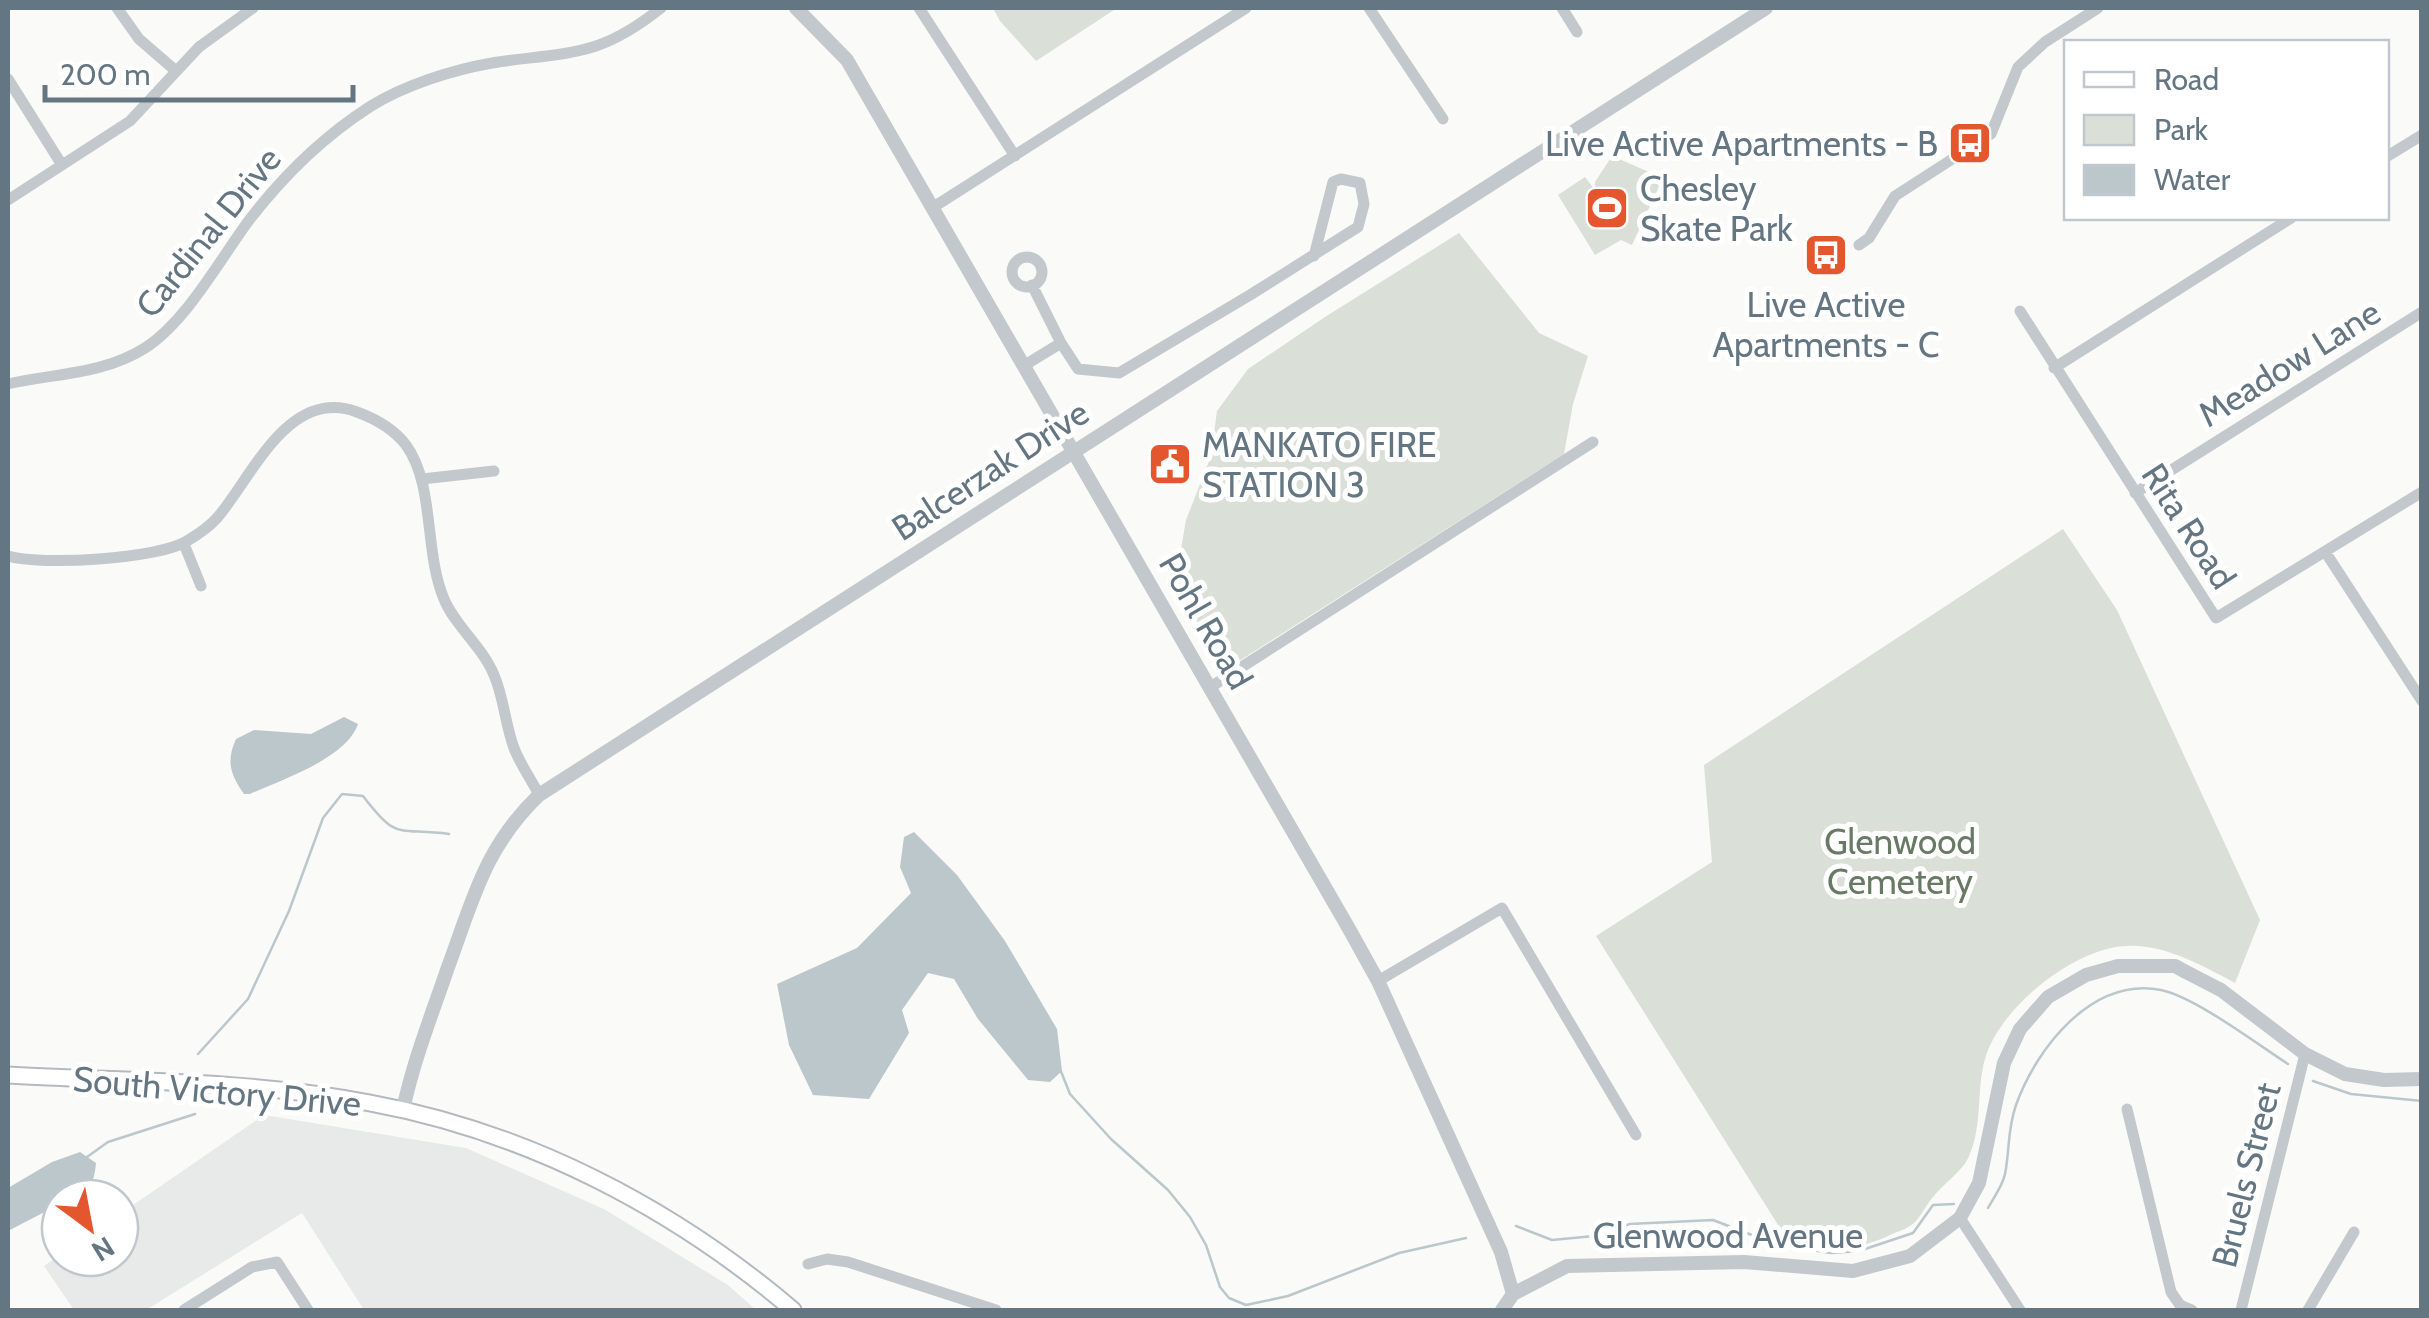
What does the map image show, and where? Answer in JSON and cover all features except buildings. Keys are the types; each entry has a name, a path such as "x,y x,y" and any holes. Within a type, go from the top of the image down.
{"main road":[{"name":"South Victory Drive","path":"8,1075 276,1090 403,1110 500,1138 618,1189 711,1246 793,1310"}],"street":[{"path":"117,8 139,39 176,71"},
{"path":"8,200 130,121 207,40 253,8"},
{"name":"Cardinal Drive","path":"8,384 74,376 113,364 147,347 178,318 280,183 309,152 374,104 461,70 596,46 661,8"},
{"name":"Pohl Road","path":"796,8 847,60 1378,981 1501,1252 1513,1294"},
{"path":"919,8 1015,156"},
{"path":"932,208 1246,8"},
{"path":"1369,8 1443,119"},
{"path":"1562,8 1578,32"},
{"name":"Balcerzak Drive","path":"403,1110 410,1072 486,863 514,821 539,794 1766,8"},
{"path":"1859,245 1870,238 1896,196 1991,134 2018,67 2045,42 2098,8"},
{"path":"8,79 62,165"},
{"path":"2389,155 2422,135"},
{"path":"1032,286 1078,369 1119,373 1314,256 1358,227 1364,204 1360,183 1341,179 1333,182 1314,256"},
{"path":"2054,368 2288,220"},
{"name":"Rita Road","path":"2020,311 2216,618 2422,492"},
{"name":"Meadow Lane","path":"2135,493 2422,312"},
{"path":"1025,365 1061,343"},
{"path":"8,556 23,560 147,554 184,544 215,520 264,450 286,427 314,411 347,408 379,420 408,448 422,480 427,534 444,600 494,674 513,745 539,794"},
{"path":"1210,688 1593,442"},
{"path":"422,480 494,471"},
{"path":"184,544 201,586"},
{"path":"2326,553 2419,692"},
{"path":"1378,981 1502,908 1636,1136"},
{"name":"Glenwood Avenue","path":"1502,1310 1513,1294 1567,1266 1744,1262 1853,1271 1910,1256 1960,1218 1980,1183 2004,1063 2020,1029 2048,997 2086,975 2130,965 2175,966 2221,990 2305,1054 2345,1074 2384,1080 2422,1079"},
{"name":"Bruels Street","path":"2236,1310 2305,1054"},
{"path":"2127,1109 2170,1292 2180,1305 2192,1310"},
{"path":"1960,1218 2020,1310"},
{"path":"2308,1310 2354,1232"},
{"path":"808,1264 827,1259 848,1262 996,1310"},
{"path":"184,1310 252,1267 277,1262 308,1310"}],"shaded area":[{"path":"264,1115 466,1148 604,1209 728,1285 756,1310 364,1310 302,1213 146,1310 74,1310 52,1278 140,1278 140,1200"}],"green space":[{"path":"993,8 1117,8 1036,61"},
{"name":"Chesley Skate Park","path":"1612,156 1663,178 1632,245 1621,240 1595,255 1558,195 1585,177 1595,190 1595,182"},
{"path":"1459,233 1539,333 1588,356 1573,404 1564,454 1225,670 1175,584 1186,520 1211,456 1217,411 1248,369"},
{"name":"Glenwood Cemetery","path":"2063,529 2117,610 2260,920 2235,983 2183,957 2141,946 2107,949 2063,969 2022,1001 1993,1040 1982,1071 1976,1132 1969,1156 1914,1223 1877,1241 1851,1246 1787,1239 1596,936 1712,862 1704,765"}],"water":[{"path":"344,717 358,724 341,747 295,775 244,794 231,767 236,739 254,730 311,734"},
{"path":"914,832 957,875 1005,941 1057,1029 1062,1071 1050,1082 1028,1080 978,1019 954,979 928,973 902,1010 909,1033 869,1099 813,1095 789,1045 777,984 857,948 911,893 900,867 904,837"},
{"path":"80,1152 96,1163 93,1178 40,1178 40,1214 8,1231 8,1188 52,1162"}],"waterway":[{"path":"198,1054 248,999 289,911 323,818 342,794 363,796 384,820 399,830 449,834"},
{"path":"1988,1208 2004,1178 2011,1123 2025,1083 2070,1021 2112,994 2136,989 2175,994 2288,1064"},
{"path":"1060,1069 1070,1094 1111,1139 1168,1190 1190,1217 1206,1245 1220,1287 1229,1298 1246,1305 1288,1296 1399,1253 1466,1238"},
{"path":"2313,1081 2351,1094 2422,1101"},
{"path":"87,1157 108,1142 195,1114"},
{"path":"1516,1226 1552,1240 1594,1236 1630,1224 1713,1220 1778,1245 1831,1253 1859,1251 1913,1233 1933,1205 1954,1204"}],"place":[{"name":"Live Active Apartments - B","path":"1970,143"},
{"name":"Chesley Skate Park","path":"1607,208"},
{"name":"Live Active Apartments - C","path":"1826,255"},
{"name":"MANKATO FIRE STATION 3","path":"1170,464"}]}
